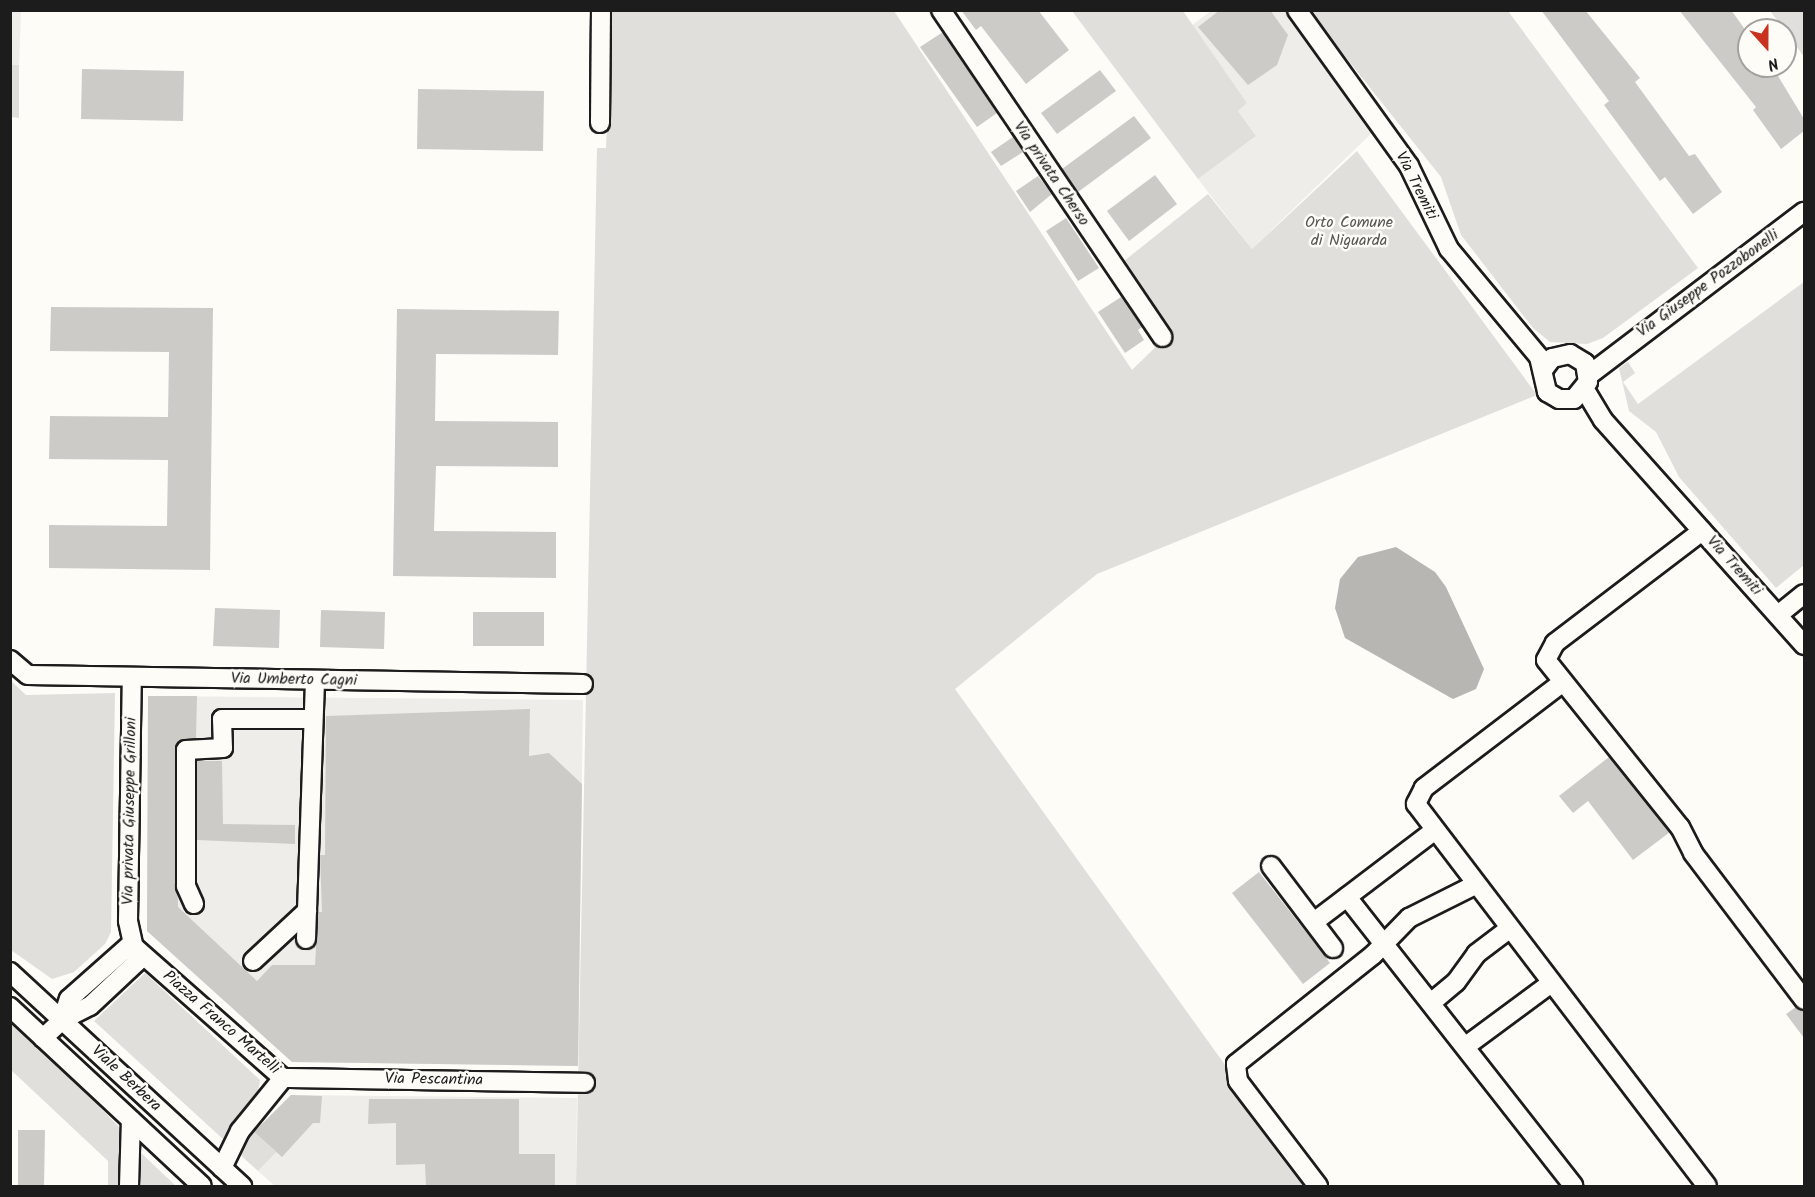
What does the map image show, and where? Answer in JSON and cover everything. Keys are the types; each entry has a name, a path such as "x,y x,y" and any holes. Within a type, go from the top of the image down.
{"street":[{"path":"600,123 601,10"},
{"name":"Via privata Cherso","path":"941,10 1162,337"},
{"name":"Via Tremiti","path":"1297,10 1409,166 1449,249 1545,362 1549,394 1563,400 1585,386 1702,531 1804,645"},
{"name":"Via Giuseppe Pozzobonelli","path":"1585,386 1611,355 1804,212"},
{"path":"1545,362 1570,354 1585,386"},
{"path":"1702,531 1555,643 1546,660 1680,827 1693,854 1804,1000"},
{"path":"1778,615 1804,594"},
{"name":"Via Umberto Cagni","path":"10,660 28,675 583,684"},
{"name":"Via privata Giuseppe Grilloni","path":"131,944 132,677"},
{"path":"306,939 315,680"},
{"path":"1563,682 1424,788 1416,804 1475,885 1707,1186"},
{"path":"194,904 186,886 186,750 223,748 222,719 313,719"},
{"path":"1314,922 1434,831"},
{"path":"1271,866 1333,948"},
{"path":"1318,1186 1238,1081 1236,1064 1384,944 1409,918 1475,885"},
{"path":"1347,897 1432,1002 1574,1186"},
{"path":"253,961 307,911"},
{"path":"1432,1002 1456,982 1476,954 1509,929"},
{"path":"43,1038 62,1020 90,1006 137,962 131,944"},
{"name":"Piazza Franco Martelli","path":"131,944 283,1078 240,1131 222,1168"},
{"name":"Viale Berbera","path":"13,980 62,1020 242,1186"},
{"path":"1466,1046 1551,983"},
{"name":"Viale Berbera","path":"10,1007 202,1186"},
{"name":"Via Pescantina","path":"283,1078 585,1083"},
{"path":"129,1186 131,1120"}],"shaded area":[{"path":"10,11 21,11 19,65 11,65"},
{"path":"1211,11 1292,11 1378,127 1252,249 1198,179 1256,136 1238,111 1247,103 1192,25"},
{"path":"1396,547 1435,572 1446,587 1484,669 1476,689 1453,699 1345,638 1335,608 1340,579 1358,557"},
{"path":"148,696 583,700 578,1066 292,1062 147,931"},
{"path":"291,1095 577,1098 576,1186 275,1186 258,1171 275,1151 254,1132"}],"green space":[{"name":"Orto Comune di Niguarda","path":"612,11 894,11 1132,370 1171,332 1124,261 1208,194 1252,249 1357,151 1537,395 1097,574 955,689 1312,1186 576,1186 597,148 606,148"},
{"path":"1072,11 1183,11 1247,103 1238,111 1256,136 1198,179"},
{"path":"1309,11 1508,11 1698,268 1603,338 1587,344 1550,342 1533,328 1461,235 1441,177"},
{"path":"1770,11 1804,11 1804,57 1797,47 1797,18 1776,18"},
{"path":"11,65 19,65 19,118 11,117"},
{"path":"1804,282 1804,565 1776,588 1679,477 1656,432 1629,411 1619,368 1628,362 1635,373 1623,382 1638,404"},
{"path":"11,681 26,695 115,693 111,932 105,944 74,972 52,979 11,950"},
{"path":"145,973 260,1080 258,1092 237,1117 276,1152 258,1171 94,1021"},
{"path":"10,1015 122,1130 123,1186 108,1186 108,1161 11,1070"},
{"path":"138,1150 176,1186 136,1186"}],"building":[{"path":"961,10 1038,10 1069,50 1026,84 981,26 976,30"},
{"path":"1220,10 1270,10 1288,35 1277,65 1248,85 1198,27"},
{"path":"1541,10 1585,10 1640,78 1635,82 1689,156 1695,154 1722,192 1693,214 1665,177 1660,181 1604,105 1609,101"},
{"path":"1679,10 1731,10 1737,18 1737,78 1779,78 1804,119 1804,131 1781,149 1753,110 1756,107"},
{"path":"943,32 997,113 977,127 920,47"},
{"path":"82,69 184,71 183,121 81,119"},
{"path":"1100,70 1116,91 1057,134 1041,113"},
{"path":"418,89 544,91 543,151 417,149"},
{"path":"1134,116 1151,138 1078,192 1062,169"},
{"path":"1013,137 1023,152 1001,166 991,152"},
{"path":"1155,175 1177,204 1129,241 1107,211"},
{"path":"1038,176 1052,194 1030,212 1016,191"},
{"path":"1066,218 1099,268 1078,281 1046,231"},
{"path":"1121,297 1142,327 1138,330 1144,340 1125,353 1098,312"},
{"path":"51,307 213,308 210,570 49,568 49,525 167,526 168,460 49,459 50,416 168,417 169,352 50,351"},
{"path":"397,309 559,311 558,355 436,354 435,421 558,422 558,467 436,466 434,531 556,532 556,578 393,576"},
{"path":"215,608 280,610 279,648 213,646"},
{"path":"321,610 385,612 384,649 320,647"},
{"path":"473,612 544,612 544,646 473,646"},
{"path":"148,696 197,696 196,738 181,740 175,750 178,907 257,981 272,965 315,965 318,912 322,912 320,855 325,855 326,716 530,709 529,756 549,753 582,784 578,1066 292,1062 147,931"},
{"path":"1609,757 1670,832 1633,860 1588,801 1573,813 1559,796"},
{"path":"197,761 222,761 223,824 295,825 295,844 197,840"},
{"path":"1259,872 1330,963 1303,984 1232,893"},
{"path":"1796,1007 1804,1011 1804,1038 1786,1014"},
{"path":"291,1095 322,1096 320,1123 313,1123 282,1157 254,1132"},
{"path":"369,1099 519,1099 519,1154 555,1154 555,1186 426,1186 425,1164 396,1165 396,1123 368,1124"},
{"path":"18,1130 45,1130 44,1186 18,1186"}]}
